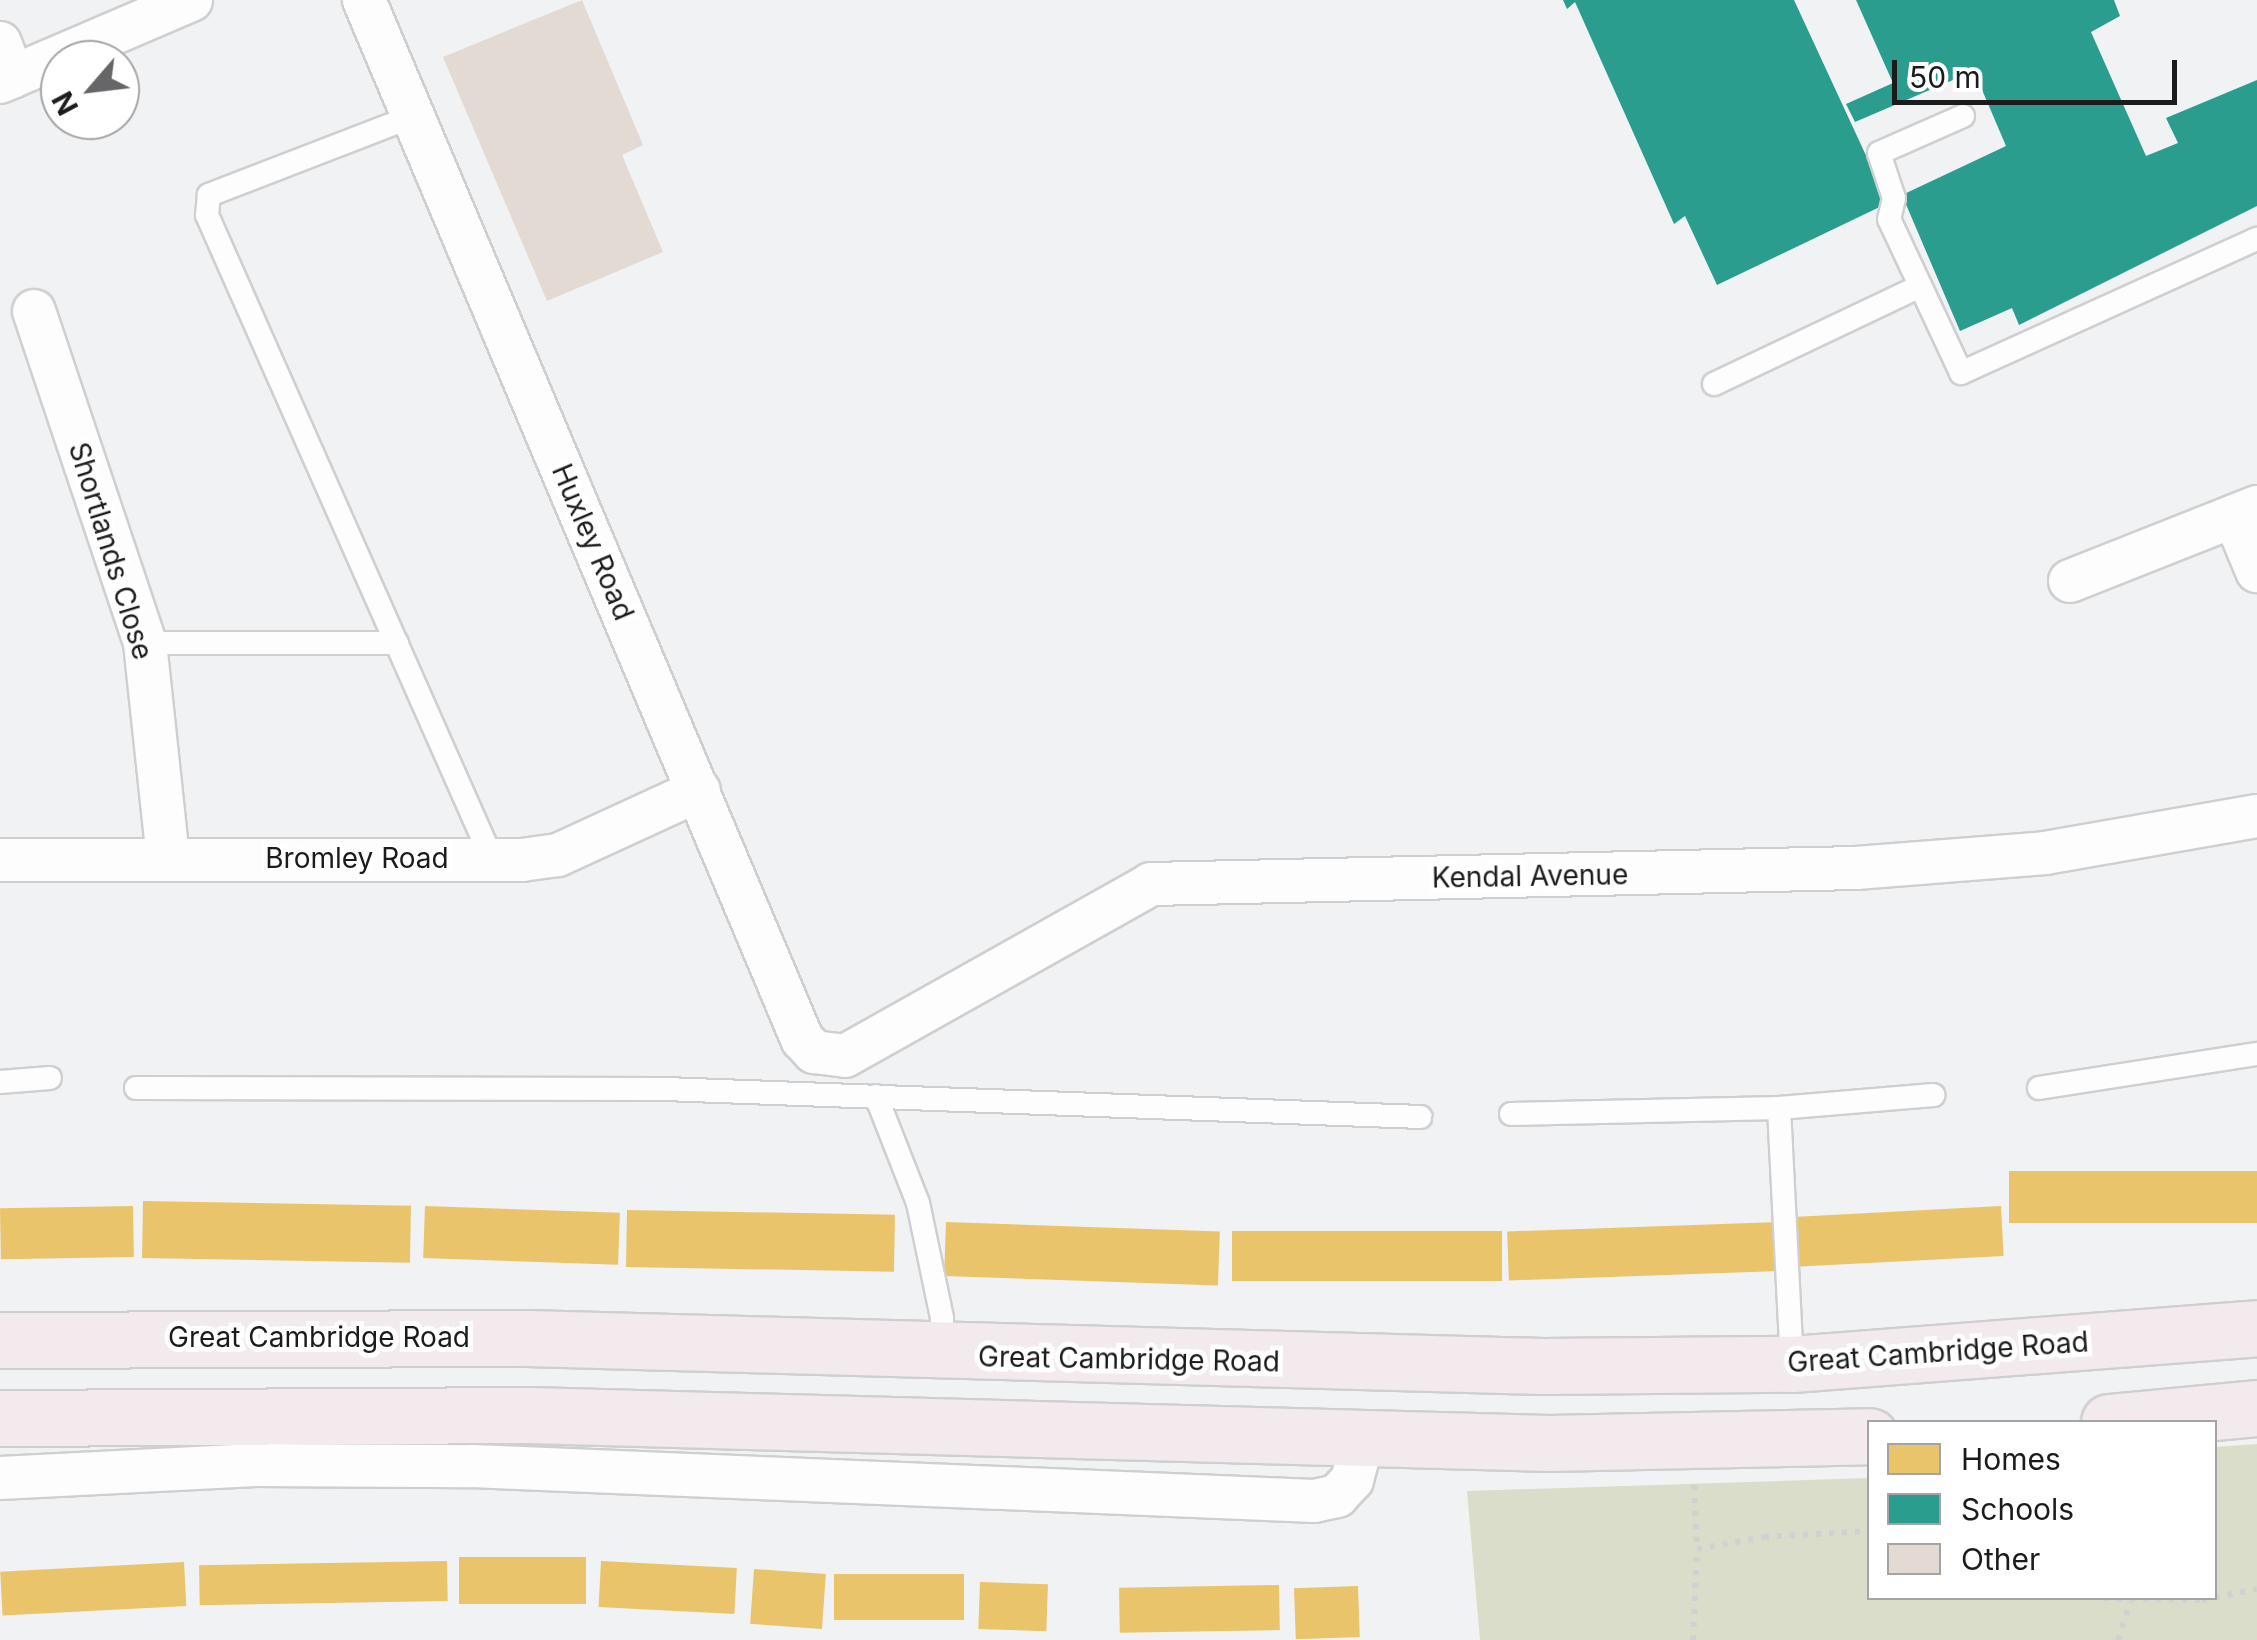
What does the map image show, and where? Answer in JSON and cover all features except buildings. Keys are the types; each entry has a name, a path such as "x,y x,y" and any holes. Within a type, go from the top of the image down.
{"highway":[{"name":"Great Cambridge Road","path":"0,1340 372,1336 1386,1365 1792,1364 2257,1328"},
{"path":"2130,1420 2257,1408"},
{"path":"0,1418 530,1415 1364,1439 1692,1443 1867,1436"}],"street":[{"path":"4,68 191,0"},
{"name":"Huxley Road","path":"364,0 802,1039 814,1052 845,1056"},
{"name":"Shortlands Close","path":"34,311 145,644 168,857"},
{"path":"2070,581 2246,512 2257,571"},
{"name":"Bromley Road","path":"0,860 492,860 558,855 699,790"},
{"name":"Kendal Avenue","path":"845,1056 1151,884 1856,868 2046,853 2257,816"},
{"path":"0,1478 256,1466 472,1466 1314,1502 1337,1496 1352,1480 1364,1439"}],"lane":[{"path":"1962,116 1880,153 1894,198 1888,219 1952,367 1970,373 2257,239"},
{"path":"411,118 208,195 208,214 492,860"},
{"path":"1714,384 1918,287"},
{"path":"145,644 397,642"},
{"path":"2039,1088 2257,1054"},
{"path":"0,1082 50,1078"},
{"path":"136,1088 876,1096 1420,1117"},
{"path":"1511,1114 1780,1108 1933,1095"},
{"path":"876,1096 918,1203 942,1318 940,1354"},
{"path":"1780,1108 1792,1364"}],"path":[{"path":"1692,1443 1697,1549 1693,1640"},
{"path":"1697,1549 1867,1531"},
{"path":"2217,1597 2257,1589"},
{"path":"2117,1600 2202,1600"},
{"path":"2118,1640 2130,1602"}],"green space":[{"path":"2257,1444 2257,1640 1480,1640 1467,1491 1867,1478 1867,1600 2217,1600 2217,1447"}]}
